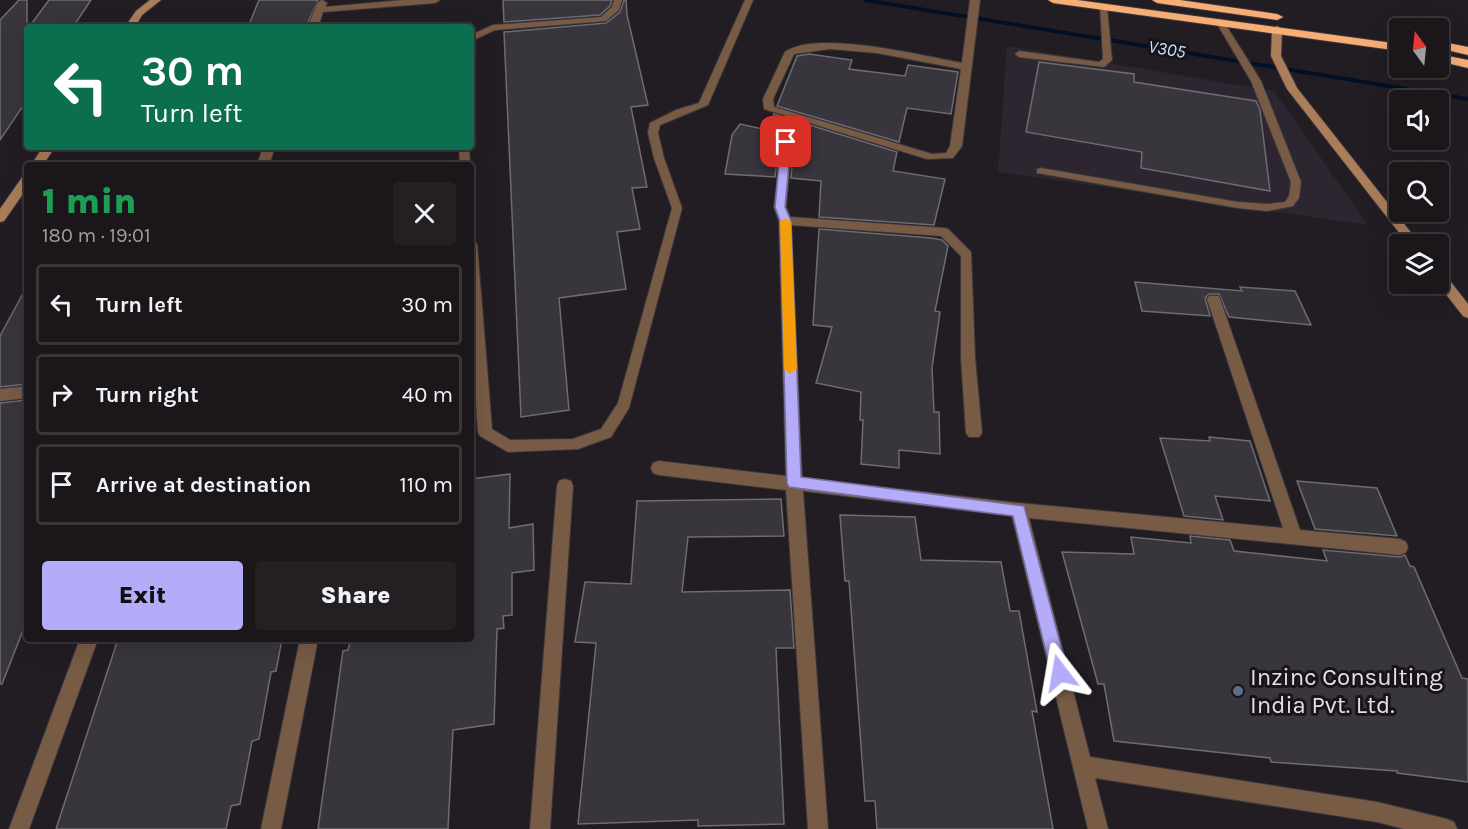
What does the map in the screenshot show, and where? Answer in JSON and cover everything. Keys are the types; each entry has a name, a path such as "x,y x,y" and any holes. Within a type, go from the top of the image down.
{"highway":[{"path":"1053,0 1389,46"},
{"path":"1157,0 1286,18"},
{"path":"1449,47 1468,51"},
{"path":"1449,60 1468,64"}],"street":[{"path":"138,0 139,13"},
{"path":"132,24 139,13 156,0"},
{"path":"314,24 324,0"},
{"path":"320,10 435,0"},
{"path":"965,67 870,50 829,46 803,47 790,52 768,99 769,109 931,157 949,156 956,146 975,0"},
{"path":"1276,29 1276,56 1292,89 1406,234"},
{"path":"789,128 780,207 785,221 794,483 818,829"},
{"path":"0,218 24,183"},
{"path":"785,221 944,232 967,255 968,358 974,433"},
{"path":"1449,289 1468,313"},
{"path":"1214,299 1294,536"},
{"path":"0,395 24,392"},
{"path":"659,468 1019,510 1400,547"},
{"path":"540,829 565,486"},
{"path":"1019,510 1098,829"},
{"path":"19,829 89,642"},
{"path":"271,829 308,642"},
{"path":"1083,766 1377,812 1447,829"}],"lane":[{"path":"474,37 493,28 603,19 616,8 618,0"},
{"path":"474,287 484,432 508,446 534,447 573,445 606,433 624,404 677,208 659,158 653,133 655,123 679,112 703,105 749,0"},
{"path":"1020,54 1101,65 1108,60 1103,7"},
{"path":"1041,171 1238,205 1270,208 1289,205 1294,200 1296,182 1256,81 1220,22"}],"shaded area":[{"path":"1007,46 1274,91 1368,225 998,172"}],"building":[{"path":"19,0 27,0 27,24 24,24 24,104 0,140 0,20"},
{"path":"49,0 91,0 75,24 31,24"},
{"path":"259,0 318,0 307,24 249,24"},
{"path":"503,0 612,0 610,6 600,15 504,22"},
{"path":"626,0 627,15 648,105 631,107 647,187 632,188 640,229 617,232 626,289 559,298 569,410 521,417 504,32 606,23 620,12"},
{"path":"809,54 852,60 849,69 905,76 908,65 958,72 951,114 907,108 899,142 777,106 797,56"},
{"path":"1039,62 1134,74 1134,82 1256,101 1260,110 1270,191 1141,168 1142,152 1026,132"},
{"path":"774,114 897,152 893,171 945,179 934,225 819,217 821,181 791,178 795,128 789,123 781,128 775,177 725,174 732,135 740,124 768,130"},
{"path":"819,229 931,238 942,240 948,246 935,311 940,312 932,368 934,412 939,412 940,454 899,450 899,468 861,464 863,420 860,420 861,392 816,383 832,327 813,325"},
{"path":"1135,282 1242,291 1240,287 1295,291 1311,325 1229,317 1219,294 1209,294 1205,298 1210,316 1142,311"},
{"path":"24,292 24,384 0,387 0,336"},
{"path":"24,400 24,628 2,684 0,684 0,403"},
{"path":"1209,437 1250,441 1270,501 1215,496 1223,520 1184,516 1160,438 1210,441"},
{"path":"510,474 509,528 533,524 534,570 512,573 512,615 503,616 504,628 497,629 494,724 453,730 448,829 318,829 343,651 348,650 350,642 474,642 474,479"},
{"path":"1297,481 1377,488 1397,536 1315,529"},
{"path":"781,499 784,536 688,537 682,592 790,590 794,648 776,648 784,824 698,826 698,820 578,824 596,643 575,642 585,582 631,584 637,501"},
{"path":"840,515 915,517 921,560 1001,562 1010,611 1019,611 1037,712 1032,711 1053,829 877,829 875,801 865,801 849,581 845,581"},
{"path":"1190,536 1230,540 1234,551 1327,561 1323,550 1400,557 1405,555 1410,566 1414,567 1462,678 1468,679 1468,782 1397,773 1397,771 1271,762 1270,758 1114,741 1104,684 1098,684 1062,552 1134,554 1131,537 1191,543"},
{"path":"117,642 281,642 276,671 271,672 259,739 252,741 240,804 231,806 226,829 56,829"}],"waterway":[{"name":"V305","path":"865,0 1468,99"}],"slow traffic":[{"path":"785,222 790,369"}],"place":[{"name":"Inzinc Consulting India Pvt. Ltd.","path":"1238,691"}],"route":[{"path":"786,142 780,207 785,221 794,483 1019,510 1060,673"}]}
